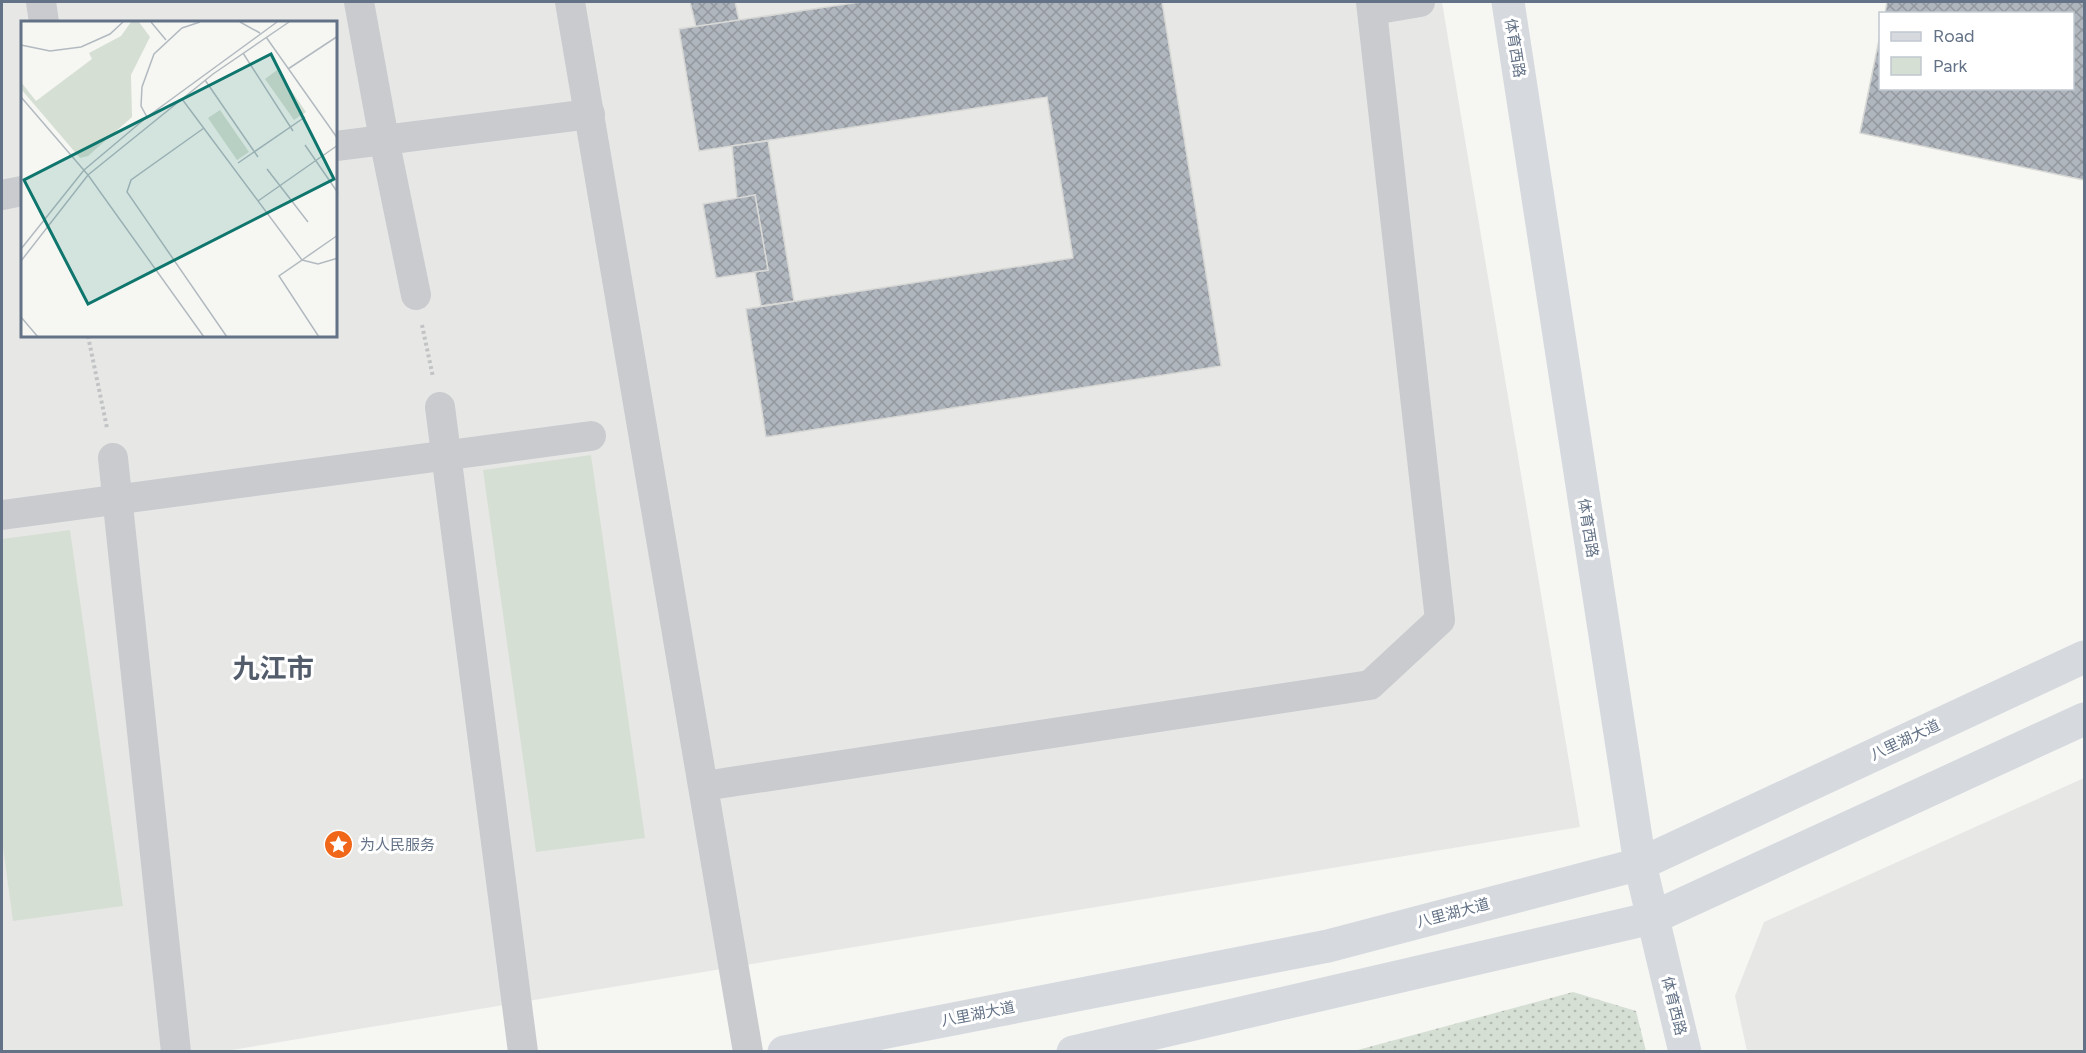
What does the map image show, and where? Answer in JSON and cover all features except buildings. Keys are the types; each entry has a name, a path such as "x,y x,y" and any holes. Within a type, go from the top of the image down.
{"main road":[{"name":"体育西路","path":"1508,2 1640,864 1685,1052"},
{"name":"八里湖大道","path":"784,1052 1328,946 1640,864 2085,657"},
{"path":"1073,1052 1652,918 2085,719"}],"street":[{"path":"41,2 44,21"},
{"path":"359,2 416,295"},
{"path":"570,2 748,1052"},
{"path":"704,786 1371,685 1440,620 1372,6 1420,2"},
{"path":"338,146 590,114"},
{"path":"2,195 21,191"},
{"path":"440,407 523,1052"},
{"path":"2,515 591,436"},
{"path":"113,458 176,1052"}],"path":[{"path":"416,295 440,407"},
{"path":"88,338 113,458"}],"shaded area":[{"path":"2,2 1442,2 1580,827 226,1051 2,1052"},
{"path":"2084,778 2084,1051 1747,1051 1735,996 1764,922"}],"green space":[{"path":"591,455 645,838 536,852 483,470"},
{"path":"70,530 123,906 13,921 2,840 2,539"},
{"path":"1573,992 1636,1011 1646,1051 1354,1051"}],"place":[{"name":"为人民服务","path":"339,845"}],"district":[{"name":"九江市","path":"273,669"}]}
